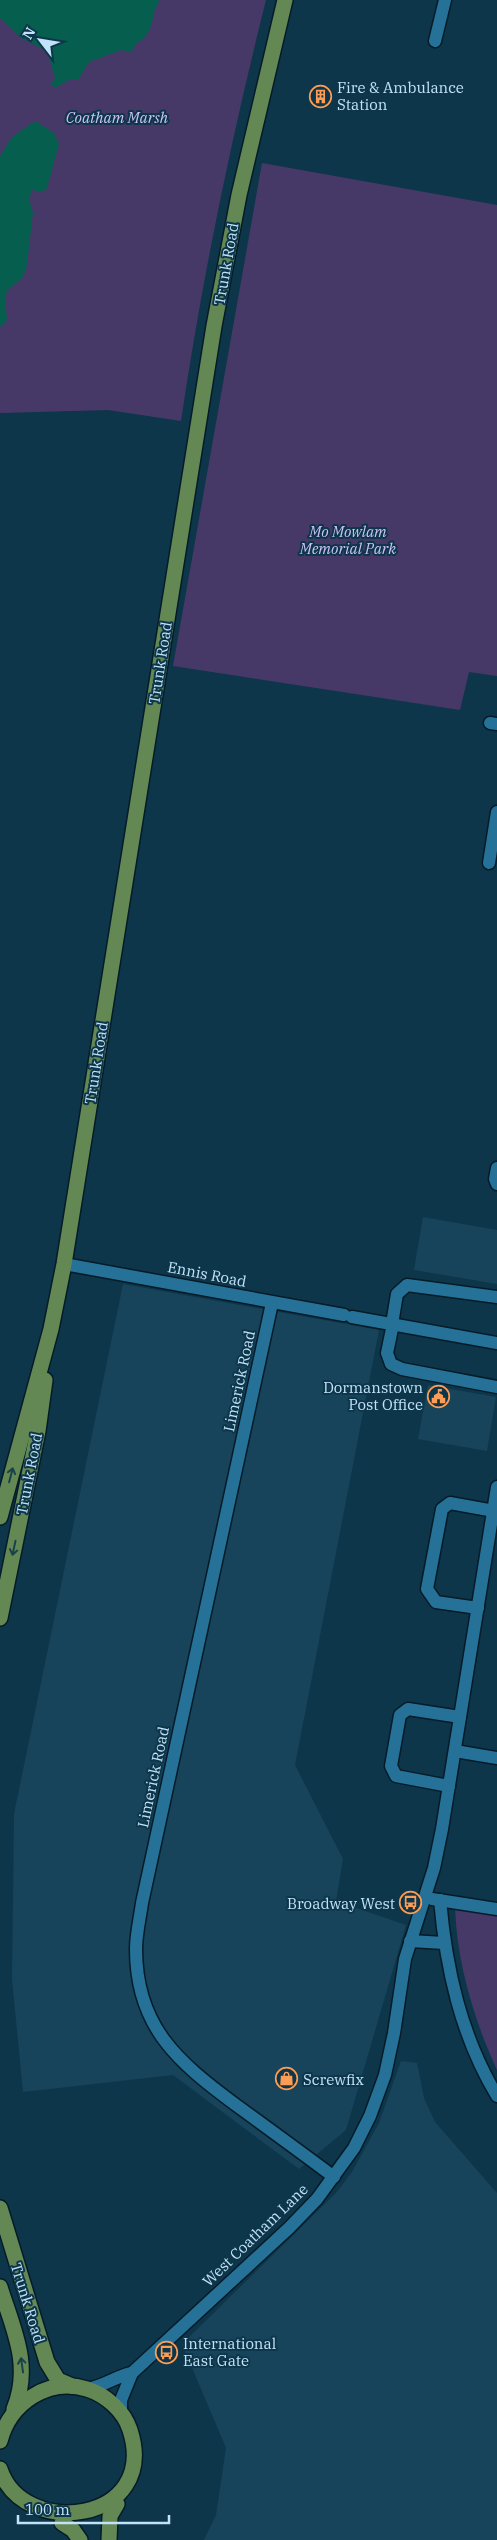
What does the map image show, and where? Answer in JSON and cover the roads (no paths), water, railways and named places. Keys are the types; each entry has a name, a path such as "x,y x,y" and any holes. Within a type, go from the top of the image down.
{"main road":[{"name":"Trunk Road","path":"0,1517 51,1329 64,1264 214,326 239,195 285,0"},
{"name":"Trunk Road","path":"0,1618 38,1431 51,1329"},
{"name":"Trunk Road","path":"0,2208 47,2362 58,2380 100,2394 121,2413"},
{"name":"Trunk Road","path":"0,2286 19,2344 23,2376 21,2392 13,2412 3,2429 0,2441"},
{"path":"13,2412 25,2400 39,2392 55,2387 79,2388"},
{"path":"109,2540 110,2516 133,2472 135,2456 134,2441 129,2426 121,2413"},
{"path":"0,2469 8,2490 25,2510 49,2521 62,2523 83,2521 103,2512 120,2498"},
{"path":"62,2523 73,2530 80,2540"}],"street":[{"path":"435,41 445,0"},
{"path":"488,863 497,812"},
{"path":"497,1168 495,1179 497,1184"},
{"name":"Ennis Road","path":"64,1264 272,1303 497,1342"},
{"path":"497,1298 407,1285 397,1294 387,1353 392,1364 402,1369 497,1387"},
{"name":"Limerick Road","path":"272,1303 142,1903 136,1947 138,1975 145,2003 157,2029 172,2052 211,2086 334,2177"},
{"path":"497,1487 449,1786 434,1868 425,1898 497,1909"},
{"path":"478,1608 436,1602 427,1589 442,1509 450,1504 494,1510"},
{"path":"449,1786 396,1776 391,1766 400,1714 404,1710 408,1709 460,1718"},
{"path":"455,1751 497,1758"},
{"name":"West Coatham Lane","path":"121,2413 121,2400 132,2373 289,2228 334,2177 357,2142 385,2075 410,1941 425,1898"},
{"path":"440,1900 444,1943 466,2033 481,2068 497,2096"},
{"path":"410,1941 444,1943"},
{"name":"West Coatham Lane","path":"79,2388 103,2386 124,2374 132,2373"}],"place":[{"name":"Fire & Ambulance Station","path":"321,96"},
{"name":"Dormanstown Post Office","path":"439,1396"},
{"name":"Broadway West","path":"411,1903"},
{"name":"Screwfix","path":"287,2079"},
{"name":"International East Gate","path":"167,2352"}],"park label":[{"name":"Coatham Marsh","path":"117,117"},
{"name":"Mo Mowlam Memorial Park","path":"348,540"}]}
